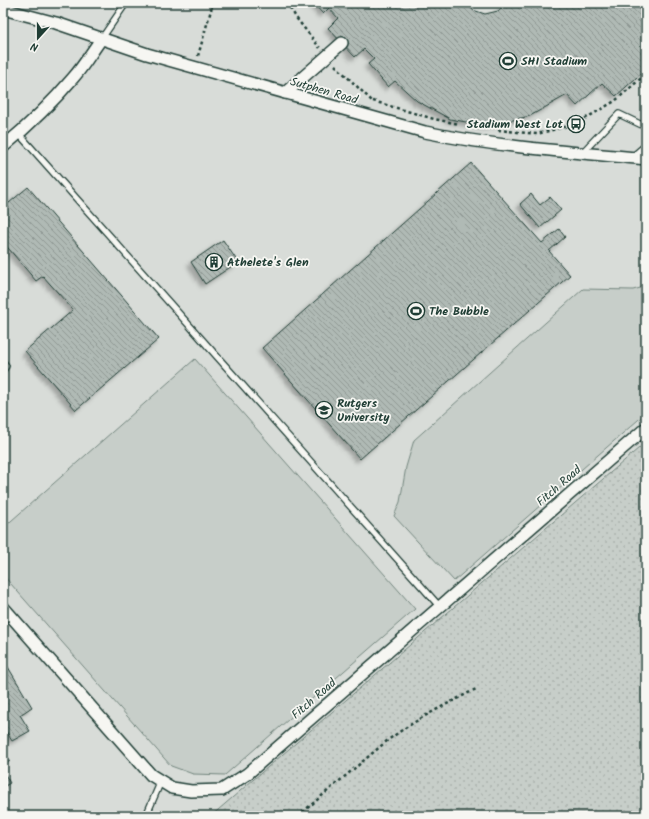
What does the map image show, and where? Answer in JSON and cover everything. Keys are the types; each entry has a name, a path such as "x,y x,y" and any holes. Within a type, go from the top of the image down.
{"street":[{"name":"Sutphen Road","path":"3,9 56,23 146,54 392,123 454,138 495,144 646,159"},
{"path":"3,147 19,134 74,77 102,38"},
{"path":"285,93 342,43"},
{"name":"Fitch Road","path":"3,607 151,775 172,788 191,791 222,790 247,774 646,428"}],"lane":[{"path":"102,38 126,3"},
{"path":"582,153 619,114 646,127"},
{"path":"19,134 440,607"},
{"path":"632,157 646,145"},
{"path":"3,362 6,366 3,370"},
{"path":"146,816 160,781"}],"path":[{"path":"195,67 213,3"},
{"path":"492,129 537,134 576,124 615,101 646,74"},
{"path":"373,101 434,119 463,125"},
{"path":"300,815 404,728 478,688"}],"shaded area":[{"name":"Rutgers University","path":"3,3 646,3 646,816 3,816"},
{"path":"644,287 646,290 646,413 454,581 394,516 400,502 406,467 414,440 583,289 633,290"},
{"path":"195,359 415,609 225,775 193,774 171,766 3,575 3,528"},
{"path":"646,442 646,816 211,816"}],"building":[{"name":"SHI Stadium","path":"313,3 467,3 473,10 485,14 498,11 507,3 646,3 646,69 616,96 602,83 577,106 567,95 530,116 487,126 450,119 417,101 395,81 388,87 368,64 374,59 364,49 355,57 328,28 338,18 329,8 323,14"},
{"name":"The Bubble","path":"471,163 542,243 559,229 565,237 549,251 570,275 360,459 262,348"},
{"path":"28,187 159,339 76,410 25,351 73,310 43,276 36,281 3,242 3,208"},
{"path":"531,194 540,205 550,197 561,210 540,228 520,204"},
{"name":"Athelete's Glen","path":"223,240 238,262 205,284 191,262"},
{"path":"5,662 32,707 20,715 30,731 12,741 3,726 3,663"},
{"path":"7,756 10,761 3,766 3,758"},
{"path":"3,771 10,783 5,786 3,782"}],"place":[{"name":"SHI Stadium","path":"508,61"},
{"name":"Stadium West Lot","path":"576,124"},
{"name":"Athelete's Glen","path":"214,262"},
{"name":"The Bubble","path":"416,311"},
{"name":"Rutgers University","path":"324,410"}]}
